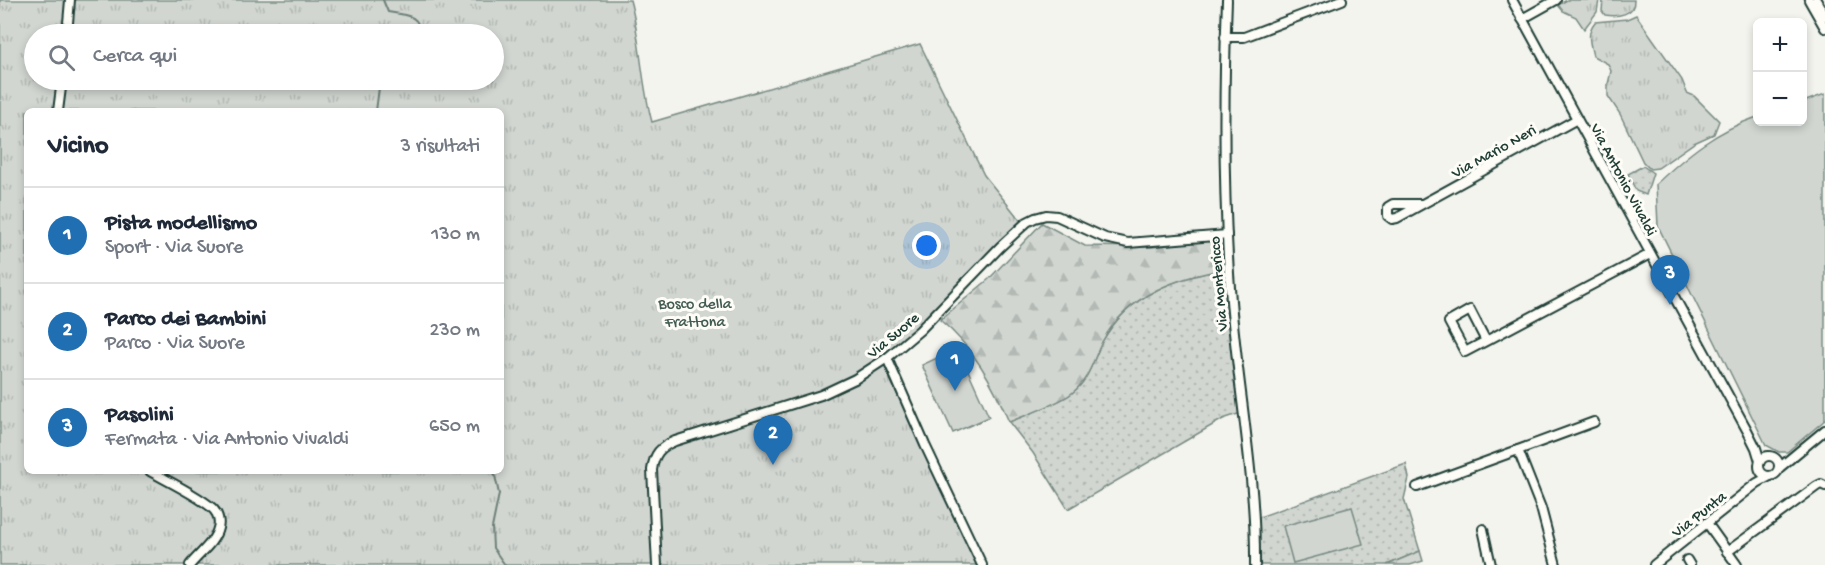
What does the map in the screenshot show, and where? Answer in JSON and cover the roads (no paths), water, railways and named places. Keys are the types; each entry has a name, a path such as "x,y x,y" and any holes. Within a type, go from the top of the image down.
{"street":[{"path":"68,24 70,0"},
{"name":"Via Montericco","path":"1227,0 1223,176 1231,303 1252,489 1255,565"},
{"path":"1225,37 1244,37 1342,0"},
{"name":"Via Antonio Vivaldi","path":"1512,0 1756,447 1762,463"},
{"path":"1522,19 1556,0"},
{"path":"1809,0 1825,28"},
{"path":"1816,0 1825,16"},
{"path":"58,108 61,90"},
{"name":"Via Mario Neri","path":"1422,204 1577,119"},
{"name":"Via Suore","path":"657,565 652,470 653,461 659,449 675,441 837,389 855,380 887,358 938,312 1027,222 1046,215 1057,216 1104,238 1128,243 1227,235"},
{"path":"1486,341 1470,310 1449,322 1465,352 1486,341 1650,254"},
{"path":"887,358 982,565"},
{"path":"1418,487 1594,422"},
{"name":"Via Punta","path":"1654,565 1757,483 1775,475 1779,468 1825,430"},
{"path":"1518,450 1541,508 1556,565"},
{"path":"1757,483 1762,463 1772,456 1777,459 1791,458"},
{"path":"1777,459 1779,468"},
{"path":"1762,463 1764,475 1770,476"},
{"path":"155,474 199,499 214,510 218,516 219,527 213,539 190,565"},
{"path":"1727,552 1817,486 1821,484 1825,486"},
{"path":"1707,523 1737,565"},
{"path":"1482,529 1491,565"}],"waterway":[{"path":"383,0 388,12 410,17 418,24"},
{"path":"376,108 379,90"},
{"path":"495,474 499,494 492,528 493,548 505,565"}],"place":[{"name":"Pasolini","path":"1670,305"},
{"name":"Pista modellismo","path":"955,391"},
{"name":"Parco dei Bambini","path":"773,465"}],"park label":[{"name":"Bosco della Frattona","path":"695,311"}]}
